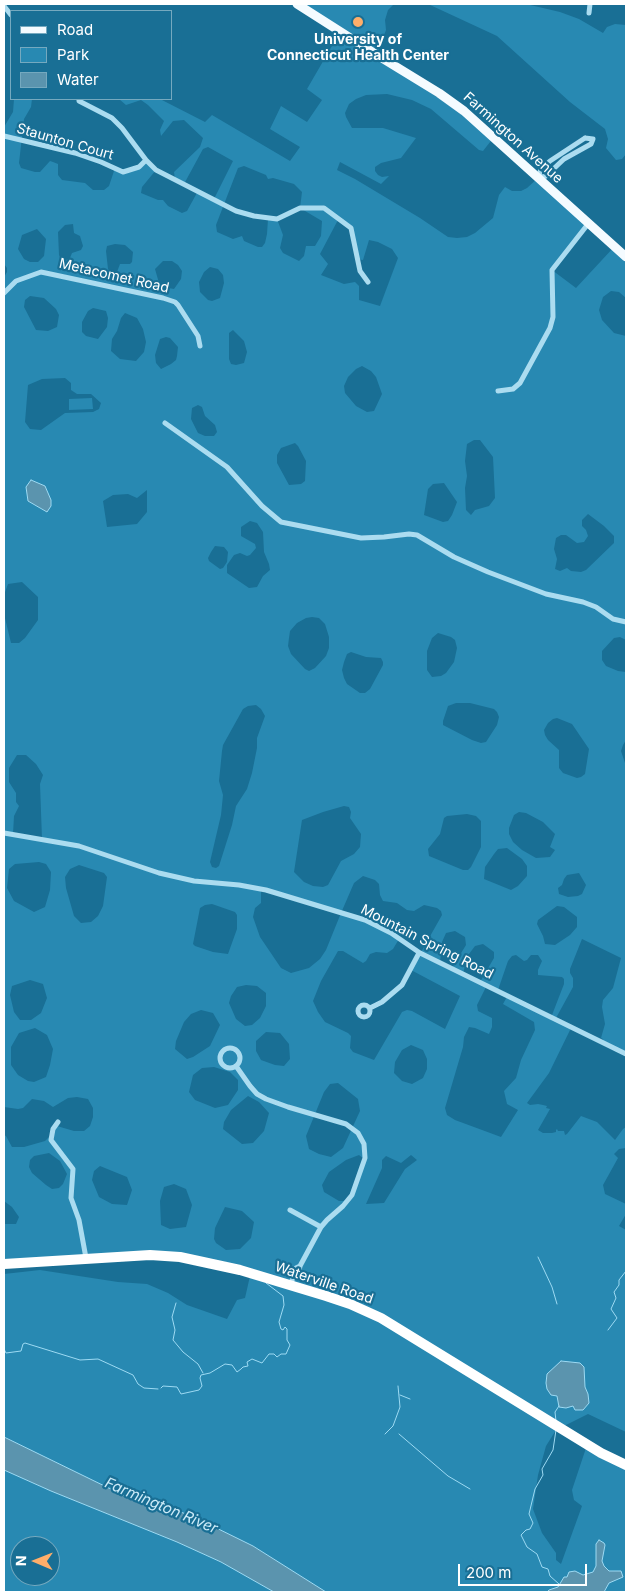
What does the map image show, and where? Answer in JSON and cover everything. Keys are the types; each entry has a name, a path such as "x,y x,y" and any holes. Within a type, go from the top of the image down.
{"highway":[{"name":"Waterville Road","path":"4,1264 150,1255 180,1257 292,1281 381,1318 601,1453 626,1465"}],"main road":[{"name":"Farmington Avenue","path":"297,4 452,102 482,125 626,258"}],"street":[{"path":"589,13 590,4"},
{"path":"80,100 112,118 156,170 236,211 277,219 300,208 324,208 351,228 360,271 368,282"},
{"name":"Staunton Court","path":"4,136 75,154 101,162 123,172 139,167 146,160"},
{"path":"585,138 593,139 591,144 564,159 546,176 538,178 541,169 561,152 585,138"},
{"path":"498,391 513,389 520,383 550,328 553,317 552,270 588,224"},
{"name":"Metacomet Road","path":"4,293 16,281 41,272 163,298 178,305 198,336 200,346"},
{"path":"165,423 227,467 262,506 281,522 361,538 417,535 454,557 488,572 546,594 583,602 596,607 613,619 626,622"},
{"name":"Mountain Spring Road","path":"4,833 79,846 159,873 194,881 239,885 266,890 365,920 391,933 419,953 626,1054"},
{"path":"370,1008 395,993 402,985 419,953"},
{"path":"236,1066 257,1094 288,1108 341,1122 352,1128 364,1144 364,1158 352,1195 321,1227 292,1281"},
{"path":"58,1122 53,1129 51,1141 73,1169 71,1198 79,1222 86,1258"},
{"path":"290,1210 321,1227"}],"green space":[{"path":"297,4 394,4 388,10 385,20 386,30 377,55 494,137 483,151 479,150 431,109 412,100 387,94 366,95 349,104 345,113 352,128 383,128 416,138 401,158 381,163 375,167 378,175 382,177 389,176 381,184 340,162 337,170 420,218 448,237 457,238 467,237 475,233 493,218 499,195 505,187 512,191 521,191 538,178 588,224 552,270 576,288 614,247 626,257 626,298 619,292 611,291 603,297 599,310 602,320 614,333 626,336 626,640 620,637 614,638 602,651 602,660 606,666 626,672 626,740 621,751 626,766 626,1054 602,1042 603,1039 601,1038 605,1024 602,1007 603,1000 613,988 621,958 582,939 570,969 573,987 556,1018 572,1026 549,1073 527,1103 530,1105 547,1106 546,1108 550,1109 538,1130 543,1133 556,1132 557,1129 558,1131 564,1131 565,1135 581,1116 597,1122 615,1140 626,1127 626,1148 619,1149 614,1154 618,1158 603,1185 605,1194 626,1204 626,1214 619,1226 626,1230 626,1432 588,1414 556,1430 546,1446 538,1475 533,1509 542,1533 556,1553 556,1560 561,1564 582,1506 574,1500 572,1490 587,1445 626,1465 626,1592 326,1592 253,1546 190,1515 123,1495 4,1437 4,1274 40,1270 118,1282 147,1284 168,1293 187,1305 227,1319 237,1300 245,1298 250,1276 180,1257 4,1267 4,1224 16,1224 19,1217 12,1207 4,1201 4,1135 12,1147 24,1147 45,1141 57,1126 74,1131 84,1131 90,1126 93,1108 88,1099 77,1097 68,1098 53,1107 44,1101 32,1099 23,1108 4,1107 4,614 11,643 19,643 38,620 38,597 22,582 8,584 4,595 4,277 7,268 4,264 4,127 13,112 14,100 32,100 31,107 24,119 19,163 21,168 40,172 50,161 58,164 58,175 62,180 85,183 93,190 104,190 109,186 115,168 123,172 139,167 146,160 156,170 142,187 141,193 158,200 163,200 168,206 182,213 187,211 198,191 214,199 233,161 208,147 203,149 184,184 175,179 174,172 200,147 203,138 184,120 173,121 161,136 160,130 164,121 141,100 162,100 205,122 212,115 290,161 300,147 270,129 281,106 307,122 322,100 307,89 340,32","holes":["244,166 266,175 268,179 273,178 294,184 302,192 300,208 322,221 321,236 315,246 306,246 304,256 299,261 283,253 280,248 283,235 277,219 268,219 267,234 262,247 244,241 242,236 233,239 217,232 216,225 238,168","339,218 351,228 357,259 363,260 369,240 392,249 398,258 380,306 359,300 359,286 355,282 344,284 321,275 328,264 320,254","73,224 74,233 80,236 83,246 81,250 72,253 70,258 66,260 61,260 58,232 65,225","37,229 46,239 44,256 38,262 30,262 24,259 18,249 22,235","115,244 125,245 133,252 132,262 130,264 120,264 117,272 112,272 108,269 107,246","163,261 172,261 182,271 181,279 174,289 163,287 159,283 155,269","210,267 218,269 223,275 224,283 220,298 212,301 208,300 200,292 199,282 204,272","30,296 44,298 56,309 59,315 57,327 48,331 36,330 24,307 25,300","93,308 106,311 108,318 107,327 98,339 86,336 82,332 82,322 88,311","125,313 137,318 143,329 146,342 144,352 136,361 120,359 111,351 112,339 121,318","233,330 244,341 247,352 244,363 231,364 229,359 229,333","170,338 178,347 176,360 161,369 156,363 155,355 160,339","362,366 371,371 376,377 382,394 374,411 367,412 356,406 345,393 344,386 348,377","65,378 71,383 71,390 77,394 91,394 101,403 99,409 93,412 65,413 41,430 30,429 25,422 28,385 42,379","198,405 202,407 205,416 215,425 217,432 214,436 205,436 198,433 191,419 192,408","474,440 480,440 493,457 495,498 489,506 475,510 471,515 466,510 467,444","295,443 306,461 305,481 301,484 289,485 277,463 277,455 281,448","444,483 457,502 448,521 443,522 424,515 428,489 433,484","147,490 147,512 137,524 107,527 103,501 113,495 128,494 137,498","588,514 614,536 614,543 586,570 581,572 571,571 567,568 560,571 555,569 557,559 554,549 556,538 566,535 577,543 584,542 588,536 582,526 582,520","250,521 257,523 263,532 264,552 270,570 263,576 257,587 249,588 227,573 227,565 234,555 240,553 247,556 256,548 255,544 241,536 241,527","215,546 224,547 228,552 227,562 220,569 209,561 208,558","306,618 319,618 325,624 329,637 329,648 326,656 315,668 309,671 305,669 291,654 288,646 290,631 297,623","438,633 455,640 457,648 454,662 446,673 441,676 432,677 427,670 427,651 432,638","351,652 366,657 381,658 383,662 370,689 365,693 360,693 347,684 342,670 344,662 347,654","456,703 470,703 494,709 497,712 499,717 497,725 486,742 481,743 443,725 448,706","256,705 261,709 265,716 257,738 252,773 247,789 236,806 219,866 216,868 212,867 210,862 221,815 223,795 219,781 223,745 243,709","557,718 572,724 589,749 585,774 577,778 563,773 559,768 559,750 545,735 544,730 553,719","17,755 26,755 36,764 43,775 40,784 42,839 13,834 14,816 19,806 16,802 16,793 9,782 9,768","344,806 349,807 351,812 350,818 361,834 360,847 354,854 341,861 328,885 323,887 313,886 304,882 294,872 302,820","519,812 526,813 543,822 555,834 550,847 555,850 550,857 536,858 513,842 509,834 509,828 514,815","467,814 476,816 481,821 481,847 468,870 463,870 429,856 428,849 440,834 444,818 447,816","507,848 522,859 527,866 527,876 518,886 511,890 484,879 485,867 498,849","39,862 46,864 51,872 50,890 45,907 34,912 14,901 7,888 9,869 15,864","79,865 104,873 107,877 103,906 98,916 91,922 81,923 74,916 65,877 70,869","579,873 586,885 582,894 578,896 568,897 559,894 558,888 562,885 567,875","363,876 375,880 379,884 380,895 383,901 397,903 407,910 414,911 424,905 441,911 442,915 411,970 460,996 445,1029 412,1011 402,1012 374,1060 353,1052 350,1048 351,1036 325,1022 313,1001 321,981 338,951 343,951 363,963 370,954 376,952 387,953 393,949 399,939 365,920 341,913 354,883","261,890 341,913 326,950 320,959 309,968 291,973 281,968 260,937 253,917 255,908 261,903","212,904 235,912 237,915 237,929 228,954 213,952 193,944 200,908","557,906 564,907 577,917 577,927 570,935 555,945 545,944 537,924 538,920","455,931 465,937 466,945 452,968 440,963 442,942 446,933","483,944 494,952 494,958 480,982 463,973 469,954 475,946","516,955 524,961 531,955 538,955 542,961 538,975 562,977 564,979 564,984 552,1015 548,1015 508,995 503,1004 534,1022 535,1030 521,1060 516,1078 504,1091 507,1104 518,1110 501,1137 455,1120 447,1115 445,1108 463,1047 464,1037 469,1027 489,1034 492,1027 492,1018 478,1011 477,1005 487,985 498,990 508,961 512,956","30,980 43,984 47,998 41,1013 31,1020 20,1020 14,1012 10,995 12,986","246,985 257,986 266,993 266,1006 260,1018 252,1025 245,1026 236,1019 229,1003 237,987","201,1010 213,1013 220,1025 210,1046 187,1059 175,1049 176,1041 184,1022 191,1014","35,1028 47,1035 53,1049 46,1077 34,1082 18,1075 11,1065 11,1047 19,1033","266,1032 280,1033 289,1044 290,1059 284,1066 261,1060 256,1051 256,1041","411,1045 423,1050 427,1059 427,1069 423,1078 412,1084 402,1081 394,1073 395,1062 402,1050","214,1067 230,1072 238,1080 238,1090 228,1105 215,1108 195,1100 189,1092 193,1075 202,1068","338,1083 358,1099 360,1111 343,1148 331,1157 309,1149 306,1136 324,1092 330,1084","248,1096 259,1102 269,1113 264,1131 253,1143 242,1144 223,1129 224,1122 231,1110","49,1153 60,1161 67,1174 63,1184 59,1188 52,1189 32,1173 29,1167 30,1160 34,1156","359,1155 364,1159 347,1201 339,1201 324,1192 322,1185 329,1172 346,1160","411,1155 417,1160 405,1169 384,1203 366,1204 382,1168 382,1160 386,1156 401,1163","100,1166 127,1177 132,1190 127,1205 112,1204 99,1197 92,1180 94,1171","174,1184 186,1189 192,1205 186,1227 170,1229 161,1225 160,1201 164,1187","225,1207 242,1211 254,1222 251,1238 240,1249 226,1250 216,1243 214,1239 215,1228"]},
{"path":"428,4 526,4 560,12 579,19 603,33 607,27 615,24 626,25 626,154 622,159 616,160 606,148 608,139 605,129 570,102 497,36"},
{"path":"120,100 141,100 126,105"},
{"path":"92,398 93,409 69,410 69,399"},
{"path":"4,1470 177,1542 221,1562 274,1592 4,1592"}],"water":[{"path":"31,480 45,486 51,500 51,506 47,512 28,501 26,487"},
{"path":"561,1361 580,1363 584,1367 585,1387 589,1403 583,1410 575,1410 573,1406 559,1407 557,1396 551,1395 547,1389 547,1374"},
{"path":"4,1437 123,1495 190,1515 253,1546 326,1592 274,1592 221,1562 177,1542 4,1470"},
{"path":"599,1540 605,1545 602,1561 604,1566 609,1571 621,1571 623,1577 609,1583 604,1592 547,1592 558,1587 569,1572 575,1571 583,1575 593,1572 596,1566 596,1544"}],"waterway":[{"path":"538,1257 552,1287 557,1304"},
{"path":"608,1330 617,1318 611,1309 616,1298 614,1292 619,1285 619,1280 626,1271"},
{"path":"161,1388 163,1386 177,1387 181,1394 199,1390 202,1386 201,1375 210,1373 225,1364 232,1365 237,1372 243,1367 248,1366 247,1362 252,1359 262,1363 269,1354 274,1354 277,1357 281,1354 286,1354 290,1345 287,1340 287,1329 285,1327 283,1330 281,1329 279,1322 284,1305 283,1296 266,1283"},
{"path":"176,1303 172,1317 175,1330 173,1340 183,1352 198,1364 203,1373"},
{"path":"4,1349 6,1353 21,1351 25,1343 80,1360 98,1359 133,1375 138,1384 144,1388 158,1389"},
{"path":"385,1434 393,1426 400,1407 398,1386"},
{"path":"400,1395 410,1399"},
{"path":"556,1421 555,1412 559,1406"},
{"path":"556,1430 553,1450 542,1469 543,1475 535,1489 529,1514 533,1523 530,1529 521,1535 527,1547 537,1554 542,1567 548,1569 550,1576 559,1584"},
{"path":"399,1434 448,1476 470,1489"}],"place":[{"name":"University of Connecticut Health Center","path":"358,22"}],"water label":[{"name":"Farmington River","path":"161,1506"}]}
